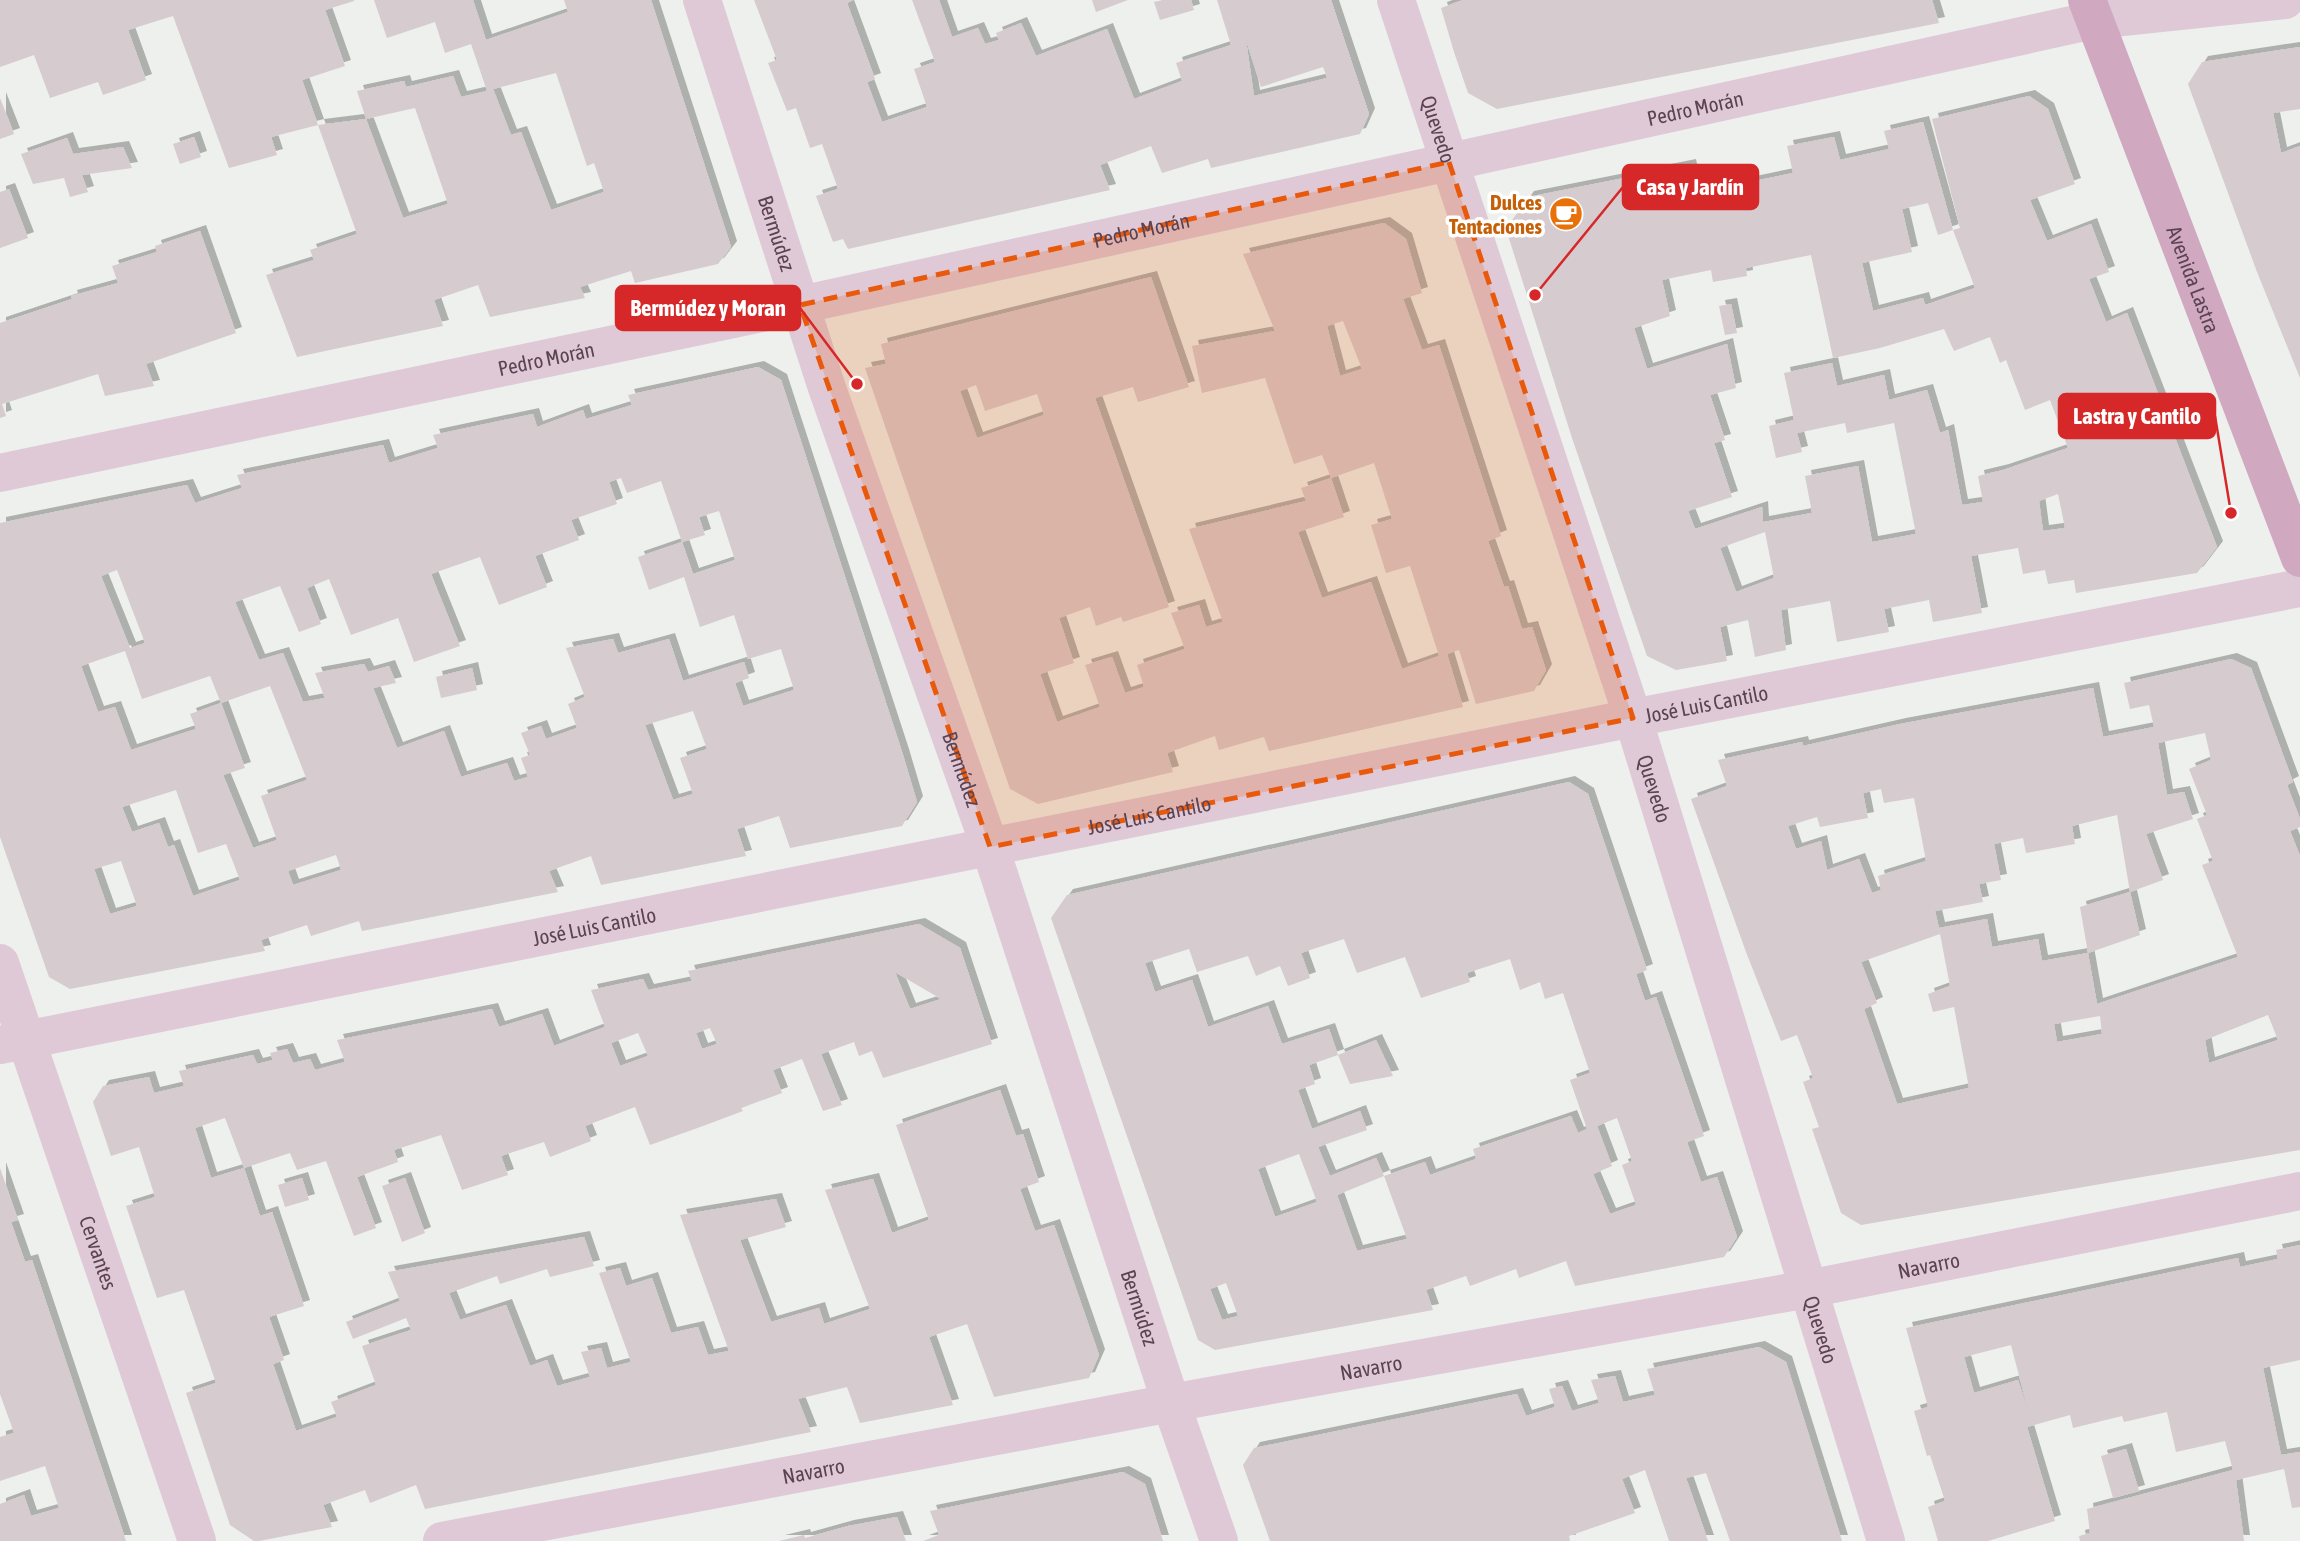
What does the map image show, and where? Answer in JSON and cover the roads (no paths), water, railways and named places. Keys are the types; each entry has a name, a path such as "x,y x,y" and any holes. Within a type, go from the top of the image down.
{"main road":[{"name":"Avenida Lastra","path":"2090,10 2300,558"}],"street":[{"name":"Bermúdez","path":"702,0 800,306 990,847 1171,1403 1219,1541"},
{"name":"Quevedo","path":"1396,0 1633,718 1886,1541"},
{"name":"Pedro Morán","path":"0,473 800,306 1448,162 2090,10 2285,0"},
{"name":"José Luis Cantilo","path":"13,1042 1633,718 2300,588"},
{"name":"Cervantes","path":"0,963 13,1042 197,1541"},
{"name":"Navarro","path":"442,1541 1171,1403 1808,1289 2300,1191"}],"place":[{"name":"Dulces Tentaciones","path":"1566,214"},
{"name":"Casa y Jardín","path":"1535,295"},
{"name":"Bermúdez y Moran","path":"857,384"},
{"name":"Lastra y Cantilo","path":"2231,513"}]}
